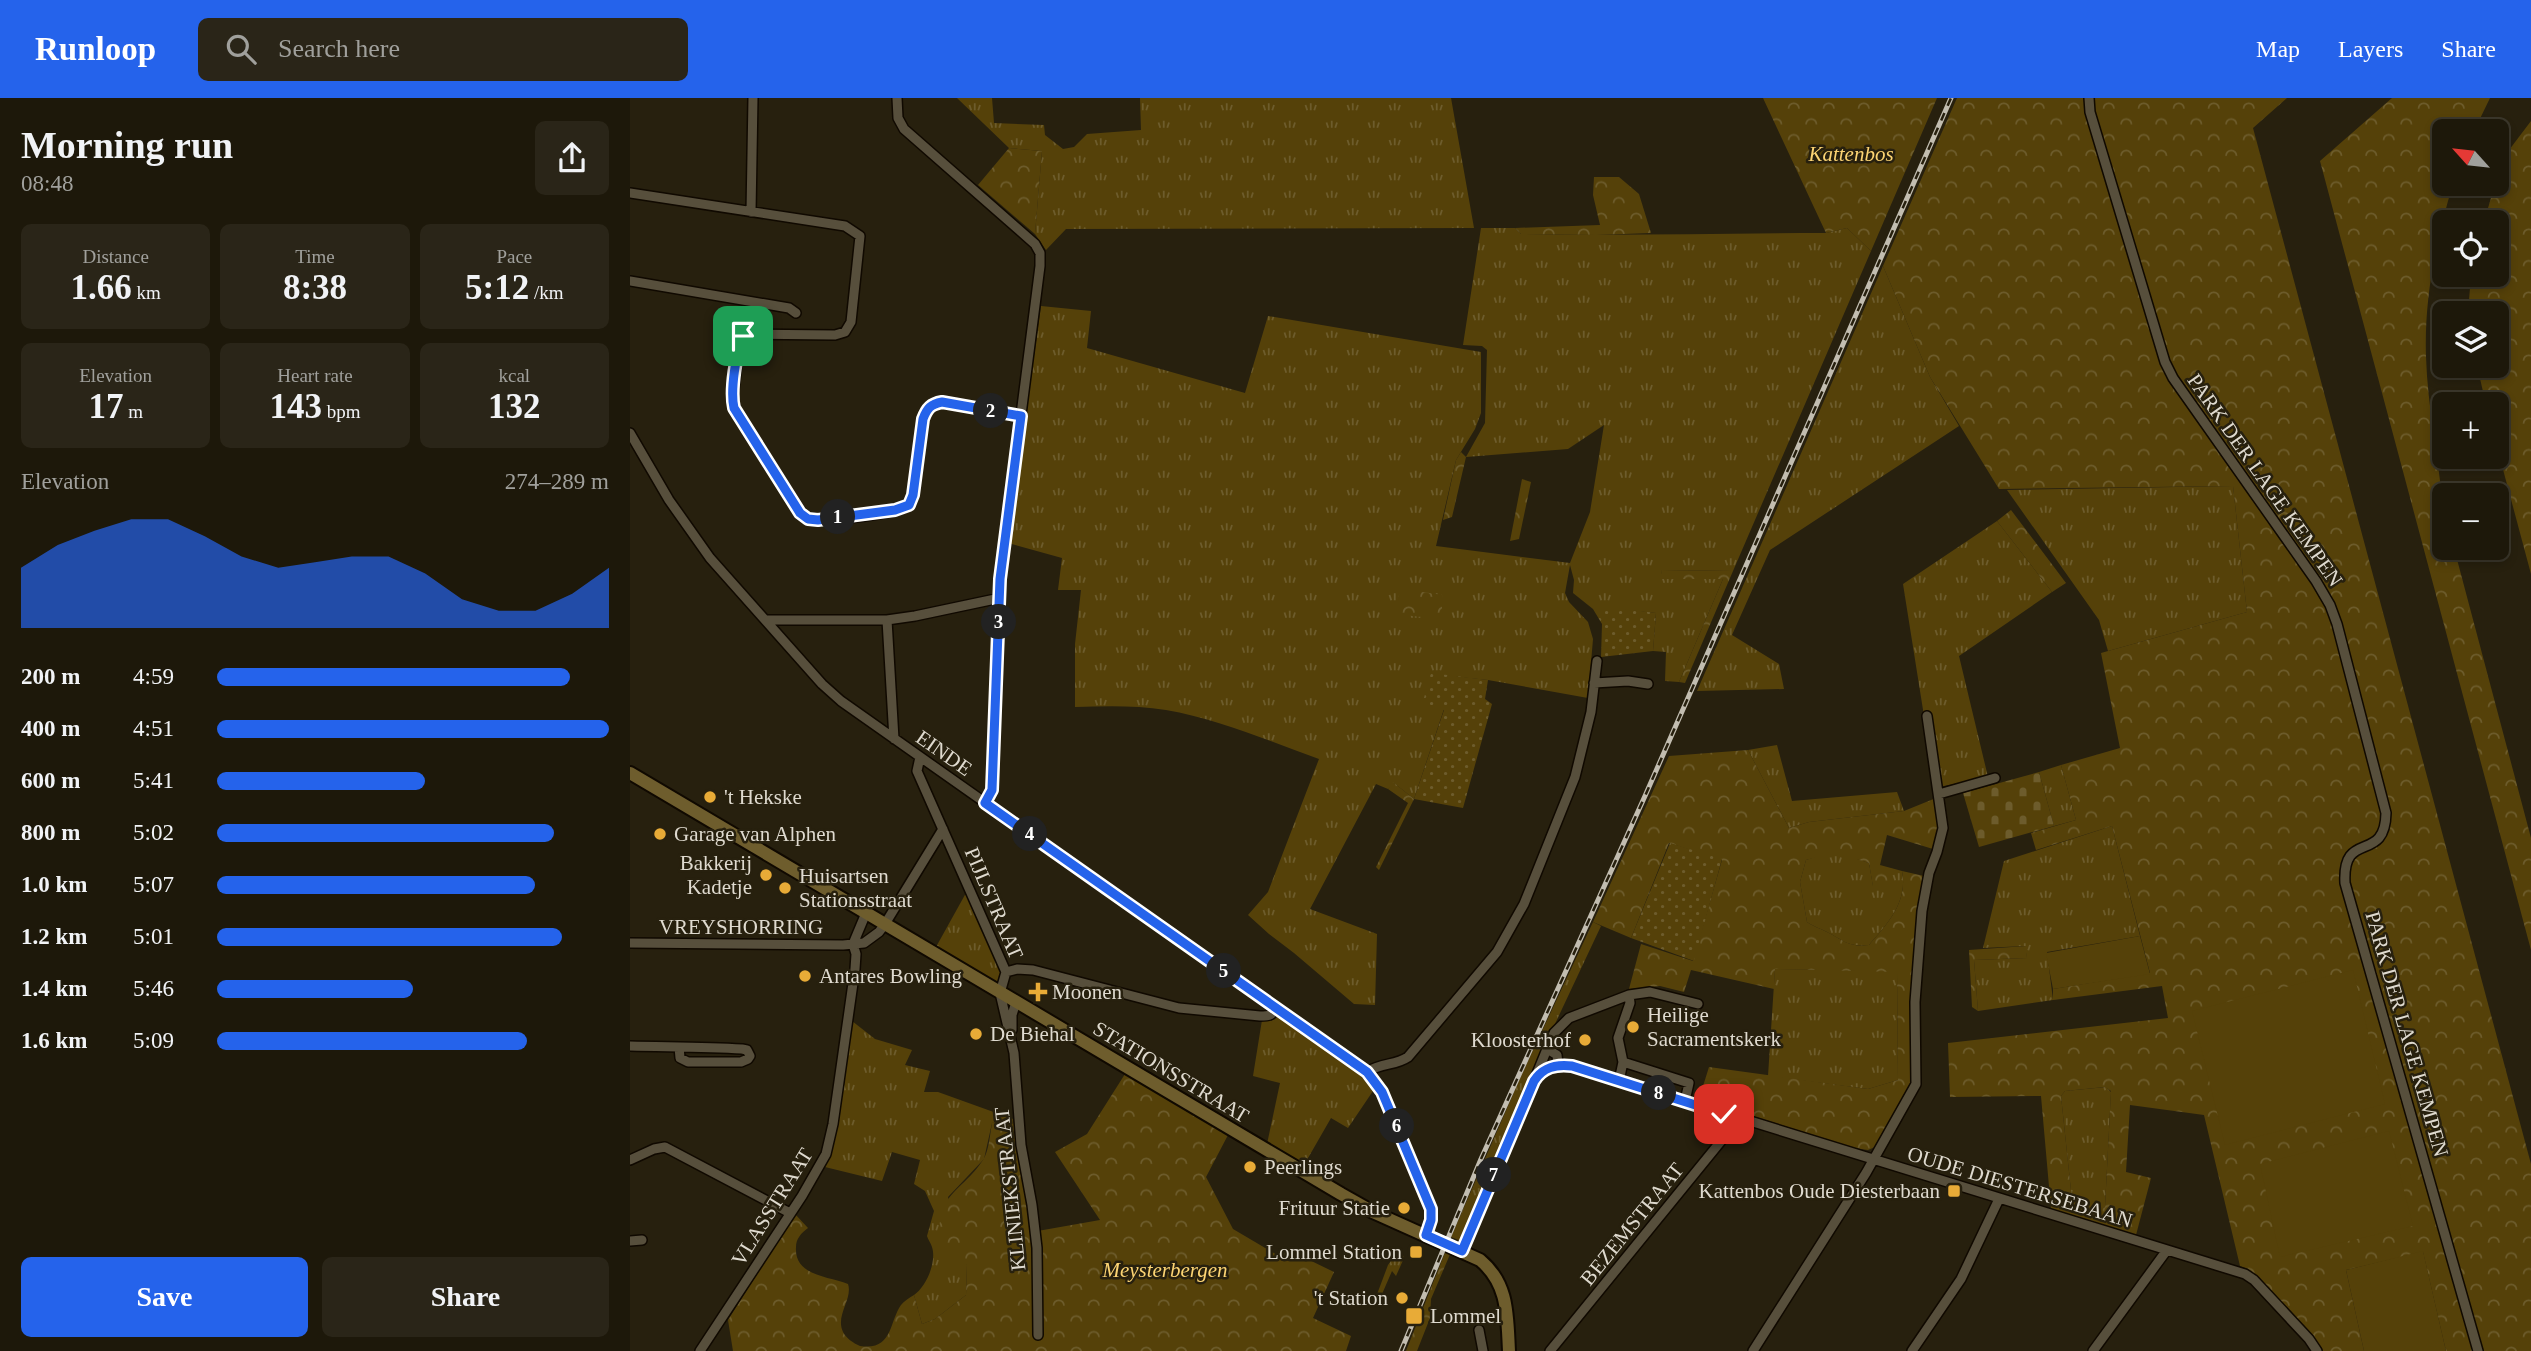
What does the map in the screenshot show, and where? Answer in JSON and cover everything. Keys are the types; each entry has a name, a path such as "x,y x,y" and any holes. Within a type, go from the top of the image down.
{"main road":[{"name":"STATIONSSTRAAT","path":"630,773 1341,1194 1382,1217 1462,1251"},
{"path":"1462,1251 1487,1266 1499,1281 1505,1296 1509,1351"}],"street":[{"path":"751,212 753,98"},
{"path":"897,98 898,118 904,130 1038,248 1040,266 1000,598 992,790 985,803"},
{"name":"PARK DER LAGE KEMPEN","path":"2089,98 2090,113 2165,362 2173,378 2316,581 2337,624 2386,813 2385,828 2380,838 2350,855 2345,865 2345,883 2478,1351"},
{"path":"630,193 845,226 857,232 861,245 851,322 845,332 835,335 743,336 739,345 734,408 800,513 808,519 895,510 909,505 913,495 923,419 932,405 942,402 1021,416"},
{"path":"630,281 789,308 796,313"},
{"name":"EINDE","path":"630,433 685,524 710,558 822,684 841,701 1367,1072 1382,1092 1431,1209 1426,1235"},
{"path":"766,620 887,620 915,617 1000,598"},
{"path":"887,620 894,739"},
{"path":"1367,1072 1377,1065 1402,1061 1408,1057 1491,960 1515,921 1575,777 1591,712 1597,661"},
{"path":"1594,683 1628,681 1648,684"},
{"path":"1753,1351 1873,1161 1916,1084 1916,989 1924,899 1942,828 1927,716"},
{"name":"PIJLSTRAAT","path":"920,757 917,771 1006,972 1000,993"},
{"path":"1939,794 1995,778"},
{"name":"PIJLSTRAAT","path":"885,924 943,829"},
{"name":"VREYSHORRING","path":"853,944 866,913"},
{"name":"VREYSHORRING","path":"630,943 853,944 864,943 885,924"},
{"name":"VLASSTRAAT","path":"700,1351 820,1167 829,1143 855,969 856,954 853,944"},
{"path":"1006,972 1017,969 1033,970 1179,1008 1269,1016 1274,1013 1275,1007"},
{"path":"1462,1251 1554,1033 1569,1018 1629,995 1650,992 1698,1004"},
{"name":"KLINIEKSTRAAT","path":"1000,993 1012,1039"},
{"path":"1619,1081 1623,1062 1618,1038 1630,1003 1629,995"},
{"name":"KLINIEKSTRAAT","path":"1016,1002 1012,1015 1012,1039 1021,1145 1037,1248 1038,1335"},
{"path":"630,1046 679,1047 747,1049 750,1056 741,1062 688,1062 680,1058 679,1047"},
{"path":"1536,1078 1543,1071 1558,1064 1557,1055 1547,1049"},
{"path":"1623,1062 1689,1083 1685,1101"},
{"name":"OUDE DIESTERSEBAAN","path":"1558,1064 2228,1268 2254,1280 2317,1351"},
{"name":"BEZEMSTRAAT","path":"1550,1351 1739,1119"},
{"path":"630,1160 654,1149 666,1147 790,1213"},
{"path":"1912,1351 1961,1279 1998,1199"},
{"path":"630,1241 642,1240"},
{"path":"2093,1351 2167,1250"},
{"path":"1479,1330 1483,1351"}],"green space":[{"path":"957,98 992,98 994,123 1044,125 1045,135 1063,149 1074,147 1087,134 1141,130 1140,98 1451,98 1474,228 1066,229 1046,250 1035,234 1042,151 1009,148"},
{"name":"Kattenbos","path":"1763,98 1937,98 1871,251 1847,228 1826,233"},
{"path":"1957,98 2287,98 2253,128 2531,1164 2531,1351 2446,1351 2423,1252 2346,1270 2364,1351 2321,1351 2316,1341 2248,1269 2240,1266 2204,1115 2130,1105 2126,1172 2151,1178 2136,1235 2051,1209 2041,1096 1950,1097 1948,1043 2168,1018 2162,986 2053,1000 2053,989 2150,973 2112,826 2036,850 2031,833 2076,820 2061,765 2120,748 2101,653 2247,612 2233,486 1999,489 1930,377 1883,266","holes":["2105,1087 2111,1091 2105,1207 2100,1210 2075,1205 2072,1200 2061,1096 2065,1091"]},
{"path":"2392,98 2490,98 2480,119 2432,119 2432,196 2450,196 2446,210 2432,210 2432,269 2427,313 2426,357 2432,421 2432,469 2438,469 2440,483 2432,483 2432,560 2457,560 2531,838 2531,950 2320,161"},
{"path":"2531,121 2531,574 2509,483 2507,483 2503,469 2509,469 2509,392 2483,392 2480,378 2509,378 2509,301 2469,301 2470,287 2509,287 2509,210 2487,210 2492,196 2510,196 2510,149"},
{"path":"1009,148 1042,151 1035,234 978,185"},
{"path":"1594,177 1619,177 1639,194 1651,233 1521,234 1515,228 1600,225 1593,195"},
{"path":"1481,228 1515,228 1521,234 1597,235 1826,233 1847,228 1871,251 1733,571 1662,570 1661,579 1723,579 1679,682 1665,681 1666,652 1653,651 1656,613 1593,609 1573,593 1574,580 1570,565 1565,593 1569,602 1588,622 1593,639 1588,698 1488,680 1431,674 1444,709 1414,799 1394,783 1388,789 1376,784 1310,909 1377,934 1375,1005 1354,1004 1248,915 1268,892 1319,759 1243,731 1185,714 1143,707 1075,707 1075,644 1081,590 1058,590 1062,558 1008,543 1041,306 1091,311 1087,348 1245,393 1268,316 1481,352 1481,413 1475,429 1456,460 1436,546 1570,563 1590,512 1604,425 1568,449 1466,457 1485,423 1487,350 1482,346 1463,345"},
{"path":"1883,266 1930,377 1959,426 1770,550 1732,635 1779,664 1784,689 1697,691"},
{"path":"1461,452 1466,457 1452,517 1443,520 1456,460"},
{"path":"1522,479 1531,482 1519,539 1510,541"},
{"path":"2233,486 2247,612 2108,651 2099,620 2007,490"},
{"path":"2011,510 2066,583 2052,592 1997,521"},
{"path":"1997,521 2052,592 1959,656 1988,777 1939,787 1924,716 1903,584"},
{"path":"1662,570 1733,571 1685,683 1679,682 1723,579 1660,579"},
{"path":"1402,589 1443,595 1441,619 1403,615 1394,605"},
{"path":"1617,608 1656,613 1653,651 1601,657 1602,624 1593,609"},
{"path":"1431,673 1488,680 1485,699 1492,704 1463,808 1414,799 1444,710 1422,705"},
{"path":"1777,745 1792,801 1897,792 1904,811 1809,822 1789,828 1748,750"},
{"path":"1748,750 1789,828 1809,822 1904,811 1936,798 1939,827 1933,849 1887,835 1880,865 1890,879 1887,886 1873,887 1869,863 1838,856 1806,860 1800,882 1807,922 1847,943 1869,945 1895,911 1902,893 1902,871 1924,876 1912,977 1910,1088 1875,1147 1868,1150 1854,1148 1699,1099 1709,1067 1868,1089 1898,1080 1897,972 1775,969 1774,989 1691,970 1684,992 1660,986 1629,989 1641,944 1693,961 1722,860 1669,843 1631,938 1593,922 1669,756"},
{"path":"2061,765 2076,820 2054,826 2039,772"},
{"path":"2039,772 2054,826 1979,847 1963,793"},
{"path":"1393,782 1414,799 1379,870 1376,867 1408,803 1388,789"},
{"path":"2112,826 2140,936 2047,952 2053,1000 1978,1011 1974,960 2027,958 2025,946 1983,948 2004,861"},
{"path":"1670,843 1722,859 1694,961 1631,938"},
{"path":"1821,855 1845,855 1869,863 1873,886 1887,886 1880,865 1902,871 1902,893 1895,911 1869,945 1846,943 1807,922 1800,882 1806,860"},
{"path":"966,893 1001,972 1001,979 996,982 936,947"},
{"path":"1593,922 1601,926 1531,1075 1461,1241 1451,1237 1521,1076"},
{"path":"2140,936 2150,974 2053,989 2046,953"},
{"path":"2026,946 2027,958 1974,960 1978,1011 1972,1007 1969,950"},
{"path":"1775,969 1897,971 1898,1080 1868,1089 1768,1076"},
{"path":"2353,970 2385,1104 2225,1145 2192,1011"},
{"path":"1281,1016 1362,1073 1375,1088 1348,1128 1331,1118 1304,1165 1267,1144 1280,1083 1253,1076 1262,1020"},
{"path":"852,1021 875,1039 912,1050 905,1065 930,1071 924,1092 938,1092 1013,1119 992,1123 984,1159 948,1197 967,1265 966,1295 935,1319 922,1324 914,1295 923,1286 932,1267 932,1246 927,1236 934,1211 925,1191 914,1184 920,1160 892,1152 882,1181 825,1167 840,1113"},
{"name":"Meysterbergen","path":"1125,1074 1228,1135 1206,1177 1233,1229 1279,1256 1281,1250 1297,1259 1299,1255 1334,1272 1313,1318 1351,1336 1346,1351 733,1351 728,1320 795,1214 808,1228 799,1236 796,1244 800,1264 814,1273 848,1284 841,1326 846,1336 857,1345 871,1346 884,1340 901,1305 914,1295 922,1324 935,1319 966,1295 967,1265 939,1239 940,1223 947,1201 985,1156 992,1123 1013,1119 1032,1232 1100,1220 1055,1152 1087,1134"},
{"path":"2106,1087 2111,1092 2105,1207 2101,1210 2075,1205 2072,1200 2061,1096 2065,1091"},
{"path":"2389,1131 2413,1226 2280,1257 2260,1164"},
{"path":"1446,1250 1451,1252 1431,1299 1430,1318 1417,1351 1406,1351"},
{"path":"2423,1251 2446,1351 2364,1351 2346,1270"},
{"path":"1397,1253 1402,1253 1404,1258 1396,1276 1392,1271 1379,1301 1376,1297 1388,1265"}],"railway":[{"path":"1401,1351 1481,1159 1645,796 1951,98"}],"place":[{"name":"'t Hekske","path":"710,797"},
{"name":"Garage van Alphen","path":"660,834"},
{"name":"Bakkerij Kadetje","path":"766,875"},
{"name":"Huisartsen Stationsstraat","path":"785,888"},
{"name":"Antares Bowling","path":"805,976"},
{"name":"Moonen","path":"1038,992"},
{"name":"Heilige Sacramentskerk","path":"1633,1027"},
{"name":"De Biehal","path":"976,1034"},
{"name":"Kloosterhof","path":"1585,1040"},
{"name":"Peerlings","path":"1250,1167"},
{"name":"Kattenbos Oude Diesterbaan","path":"1954,1191"},
{"name":"Frituur Statie","path":"1404,1208"},
{"name":"Lommel Station","path":"1416,1252"},
{"name":"'t Station","path":"1402,1298"},
{"name":"Lommel","path":"1414,1316"}],"route":[{"path":"743,336 736,365 732,402 734,408 800,513 808,519 895,510 909,505 913,495 923,419 925,412 932,405 942,402 1021,416 1000,579 992,790 985,803 1367,1072 1382,1092 1431,1209 1432,1216 1426,1235 1462,1251 1534,1081 1550,1067 1558,1064 1572,1066 1724,1114"}]}
